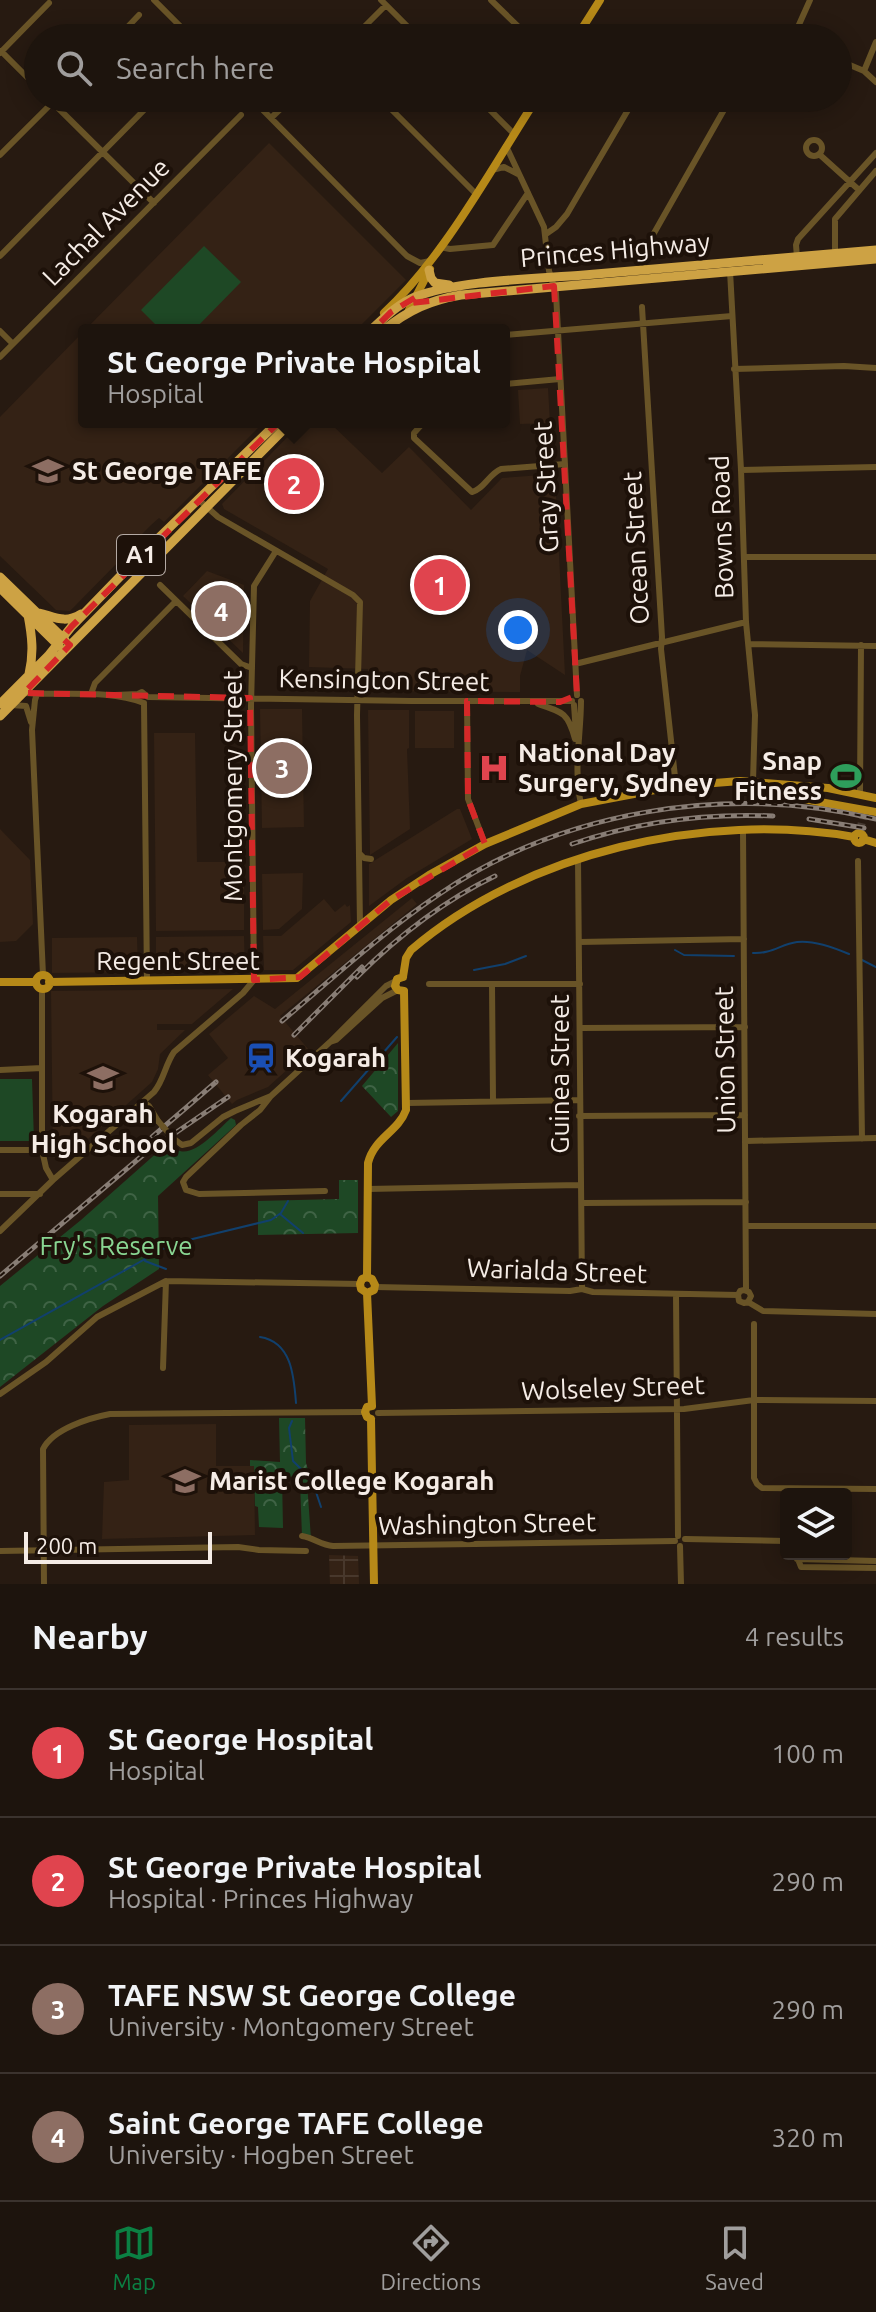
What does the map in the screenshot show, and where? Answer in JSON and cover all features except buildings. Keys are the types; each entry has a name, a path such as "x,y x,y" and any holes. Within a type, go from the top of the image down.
{"highway":[{"name":"Princes Highway","path":"392,324 424,303 443,298 643,270 876,250"},
{"name":"Princes Highway","path":"376,324 416,297 476,285 730,271 876,259"},
{"path":"430,265 432,281 439,285 476,285"},
{"name":"A1","path":"63,645 272,428"},
{"name":"A1","path":"63,645 86,611 147,549 202,504 284,428"},
{"path":"0,577 39,613 63,645"},
{"path":"0,588 63,645"},
{"path":"39,613 57,620 67,620 86,611"},
{"path":"28,615 33,642 28,678"},
{"path":"0,704 63,645"},
{"path":"0,716 24,693 63,645"}],"main road":[{"path":"585,24 600,0"},
{"path":"408,312 440,247 528,112"},
{"path":"374,324 430,265"},
{"path":"360,926 402,893 485,844 581,804 676,786 753,781 800,785 876,798"},
{"path":"773,783 799,797 876,812"},
{"path":"800,785 800,794 808,799"},
{"path":"367,1277 368,1163 371,1152 380,1140 404,1117 407,1103 400,985 409,952 501,891 578,859 618,847 666,837 743,830 802,829 859,835 876,843"},
{"name":"Regent Street","path":"0,982 294,979 306,973 360,926"},
{"path":"367,1277 360,1284 363,1291 371,1290"},
{"path":"367,1277 374,1281 371,1290 374,1584"}],"street":[{"path":"154,0 178,24"},
{"path":"491,0 516,24"},
{"path":"799,24 810,0"},
{"path":"28,24 49,3"},
{"path":"365,24 384,3 405,24"},
{"path":"130,24 139,15"},
{"path":"24,27 0,51 24,74"},
{"path":"864,71 876,42"},
{"path":"852,66 864,71 876,82"},
{"path":"0,155 41,112"},
{"path":"65,112 154,203"},
{"path":"0,256 142,112"},
{"path":"265,112 407,256 417,278"},
{"path":"271,118 277,112"},
{"path":"394,112 475,193"},
{"path":"492,112 514,134"},
{"path":"546,234 567,214 627,112"},
{"path":"643,270 645,249 723,112"},
{"name":"Lachal Avenue","path":"0,357 241,115"},
{"name":"Gray Street","path":"506,146 546,234 556,293 581,804"},
{"path":"797,257 798,239 876,153"},
{"path":"819,154 859,190"},
{"path":"490,171 504,167 518,174"},
{"path":"835,253 835,219 876,171"},
{"path":"440,247 493,245 528,193"},
{"path":"407,256 430,265"},
{"name":"Bowns Road","path":"730,271 746,622 755,715 753,781"},
{"name":"Ocean Street","path":"642,307 661,643 676,786"},
{"path":"510,334 732,316"},
{"path":"0,331 13,344"},
{"path":"734,369 876,368"},
{"path":"510,383 560,379"},
{"path":"419,428 414,438 472,492 480,489 493,473 501,469 565,464"},
{"path":"741,470 876,467"},
{"path":"202,504 218,517 353,595 360,602 360,926"},
{"name":"Montgomery Street","path":"254,980 251,698 254,586 276,551"},
{"path":"744,557 876,557"},
{"path":"160,585 241,664 252,668"},
{"path":"91,694 95,683 176,601"},
{"path":"575,664 746,622"},
{"path":"749,644 876,646"},
{"path":"860,794 861,645"},
{"name":"Kensington Street","path":"24,693 358,701 576,700"},
{"path":"37,694 32,730 42,982 42,1150 46,1168 53,1180"},
{"path":"142,698 147,981"},
{"name":"Gray Street","path":"576,700 577,757"},
{"path":"467,701 468,799 485,844"},
{"path":"531,701 565,715 575,739"},
{"path":"11,705 26,706 32,730"},
{"name":"Union Street","path":"743,830 746,1290"},
{"path":"358,850 364,858 371,859"},
{"name":"Guinea Street","path":"578,859 582,1289"},
{"path":"858,861 862,1139"},
{"path":"579,942 744,939"},
{"path":"0,1231 143,1102 160,1084 167,1063 177,1049 254,980"},
{"path":"429,984 580,984"},
{"path":"492,984 493,1100"},
{"path":"143,1102 149,1106 154,1119 173,1138 182,1145 191,1143 223,1117 271,1096 386,986 400,985"},
{"path":"581,1028 745,1027"},
{"path":"0,1070 42,1068"},
{"path":"271,1096 268,1103 186,1177 183,1188 199,1194 325,1191"},
{"path":"407,1103 579,1100"},
{"path":"246,1106 250,1118"},
{"path":"235,1111 241,1125"},
{"path":"125,1118 140,1115 154,1119"},
{"path":"579,1116 745,1115"},
{"path":"746,1141 876,1138"},
{"path":"0,1150 42,1150"},
{"path":"367,1189 581,1185"},
{"path":"0,1194 40,1194"},
{"path":"582,1203 746,1202"},
{"path":"747,1226 876,1226"},
{"path":"0,1394 46,1362 97,1317 166,1281 360,1284"},
{"path":"163,1368 166,1281"},
{"name":"Warialda Street","path":"371,1290 582,1289 593,1292 738,1295"},
{"path":"748,1302 751,1296 746,1290 740,1291 741,1302 774,1313 876,1314"},
{"path":"676,1294 681,1584"},
{"path":"754,1324 754,1478 757,1484 762,1488 876,1489"},
{"name":"Wolseley Street","path":"43,1550 43,1449 51,1439 90,1418 110,1414 678,1409 754,1400 876,1401"},
{"name":"Washington Street","path":"302,1536 322,1545 780,1541"},
{"path":"0,1551 238,1547 306,1551"},
{"path":"43,1550 44,1584"},
{"path":"798,1560 801,1567 876,1568"},
{"path":"852,1560 876,1561"}],"highlighted area":[{"path":"554,286 577,695 560,702 467,701 468,799 485,844 391,900 300,977 254,980 250,698 24,693 70,645 62,638 72,626 391,312 416,297 412,303"}],"shaded area":[{"path":"269,143 406,280 362,324 91,324"},
{"path":"78,337 78,428 258,428 164,522 159,518 151,525 70,611 56,610 0,556 0,417"},
{"path":"548,388 550,423 520,424 518,390"},
{"path":"296,428 335,428 382,473 409,447 471,510 502,478 555,474 565,675 527,650 520,676 520,692 370,691 368,669 309,667 310,601 328,569 224,509 222,504"},
{"path":"207,571 244,585 243,653 183,596"},
{"path":"260,709 302,709 304,827 262,828"},
{"path":"368,710 409,710 410,829 370,855"},
{"path":"415,711 454,711 454,748 415,748"},
{"path":"154,733 195,733 197,862 244,862 244,930 156,931"},
{"path":"460,809 472,839 407,878 369,906 369,864"},
{"path":"0,829 30,860 33,924 16,941 0,942"},
{"path":"303,873 302,909 279,929 263,930 262,874"},
{"path":"412,898 417,904 280,1016 309,1050 268,1087 232,1104 208,1075 228,1058 209,1034 254,996 275,1009"},
{"path":"324,899 335,912 345,904 347,907 350,905 351,922 293,970 264,970 263,936 281,936"},
{"path":"244,936 245,970 156,971 156,937"},
{"path":"137,937 138,972 52,973 52,938"},
{"name":"Kogarah High School","path":"233,989 192,1024 157,1024 157,1030 185,1030 160,1054 152,1082 62,1162 53,1157 51,991"},
{"name":"Marist College Kogarah","path":"216,1424 216,1466 254,1466 255,1535 102,1539 104,1482 129,1480 129,1425"},
{"path":"329,1555 358,1556 359,1584 330,1584"}],"green space":[{"path":"204,246 241,282 200,324 155,324 141,310"},
{"path":"398,1043 398,1111 391,1117 362,1086"},
{"path":"0,1079 32,1079 34,1141 0,1141"},
{"name":"Fry's Reserve","path":"231,1118 236,1125 158,1196 159,1269 103,1306 0,1387 0,1286 168,1143 180,1151 193,1149"},
{"path":"339,1180 358,1180 358,1233 258,1235 258,1201 339,1199"},
{"path":"279,1418 305,1418 306,1463 311,1480 307,1482 311,1539 302,1536 300,1481 295,1476 282,1478 283,1528 259,1527 254,1466 250,1466 250,1460 280,1462"}],"waterway":[{"path":"753,953 803,942 849,954"},
{"path":"675,950 684,955 734,956"},
{"path":"474,970 526,956"},
{"path":"862,960 876,967"},
{"path":"341,1101 397,1037"},
{"path":"0,1340 172,1244 271,1220 281,1213 288,1201"},
{"path":"280,1214 303,1233"},
{"path":"145,1261 166,1269"},
{"path":"260,1337 271,1340 285,1353 292,1372 296,1403"},
{"path":"292,1421 289,1428 293,1461 312,1480 321,1507"}],"tunnel":[{"path":"860,831 864,813"}],"railway":[{"path":"282,1021 378,940 438,895 487,866 539,842 593,824 649,812 706,805 763,804 820,809 876,819"},
{"path":"572,844 621,830 671,821 722,816 773,816"},
{"path":"809,819 864,828"},
{"path":"357,977 422,921 495,876"},
{"path":"294,1035 362,967"},
{"path":"152,1137 216,1082"},
{"path":"0,1276 143,1155 228,1097"}],"place":[{"name":"St George TAFE","path":"48,471"},
{"name":"St George Private Hospital","path":"294,484"},
{"name":"St George Hospital","path":"440,585"},
{"name":"Saint George TAFE College","path":"221,611"},
{"name":"TAFE NSW St George College","path":"282,768"},
{"name":"National Day Surgery, Sydney","path":"494,768"},
{"name":"Snap Fitness","path":"846,776"},
{"name":"Kogarah","path":"261,1058"},
{"name":"Kogarah High School","path":"103,1078"},
{"name":"Marist College Kogarah","path":"185,1481"}]}
